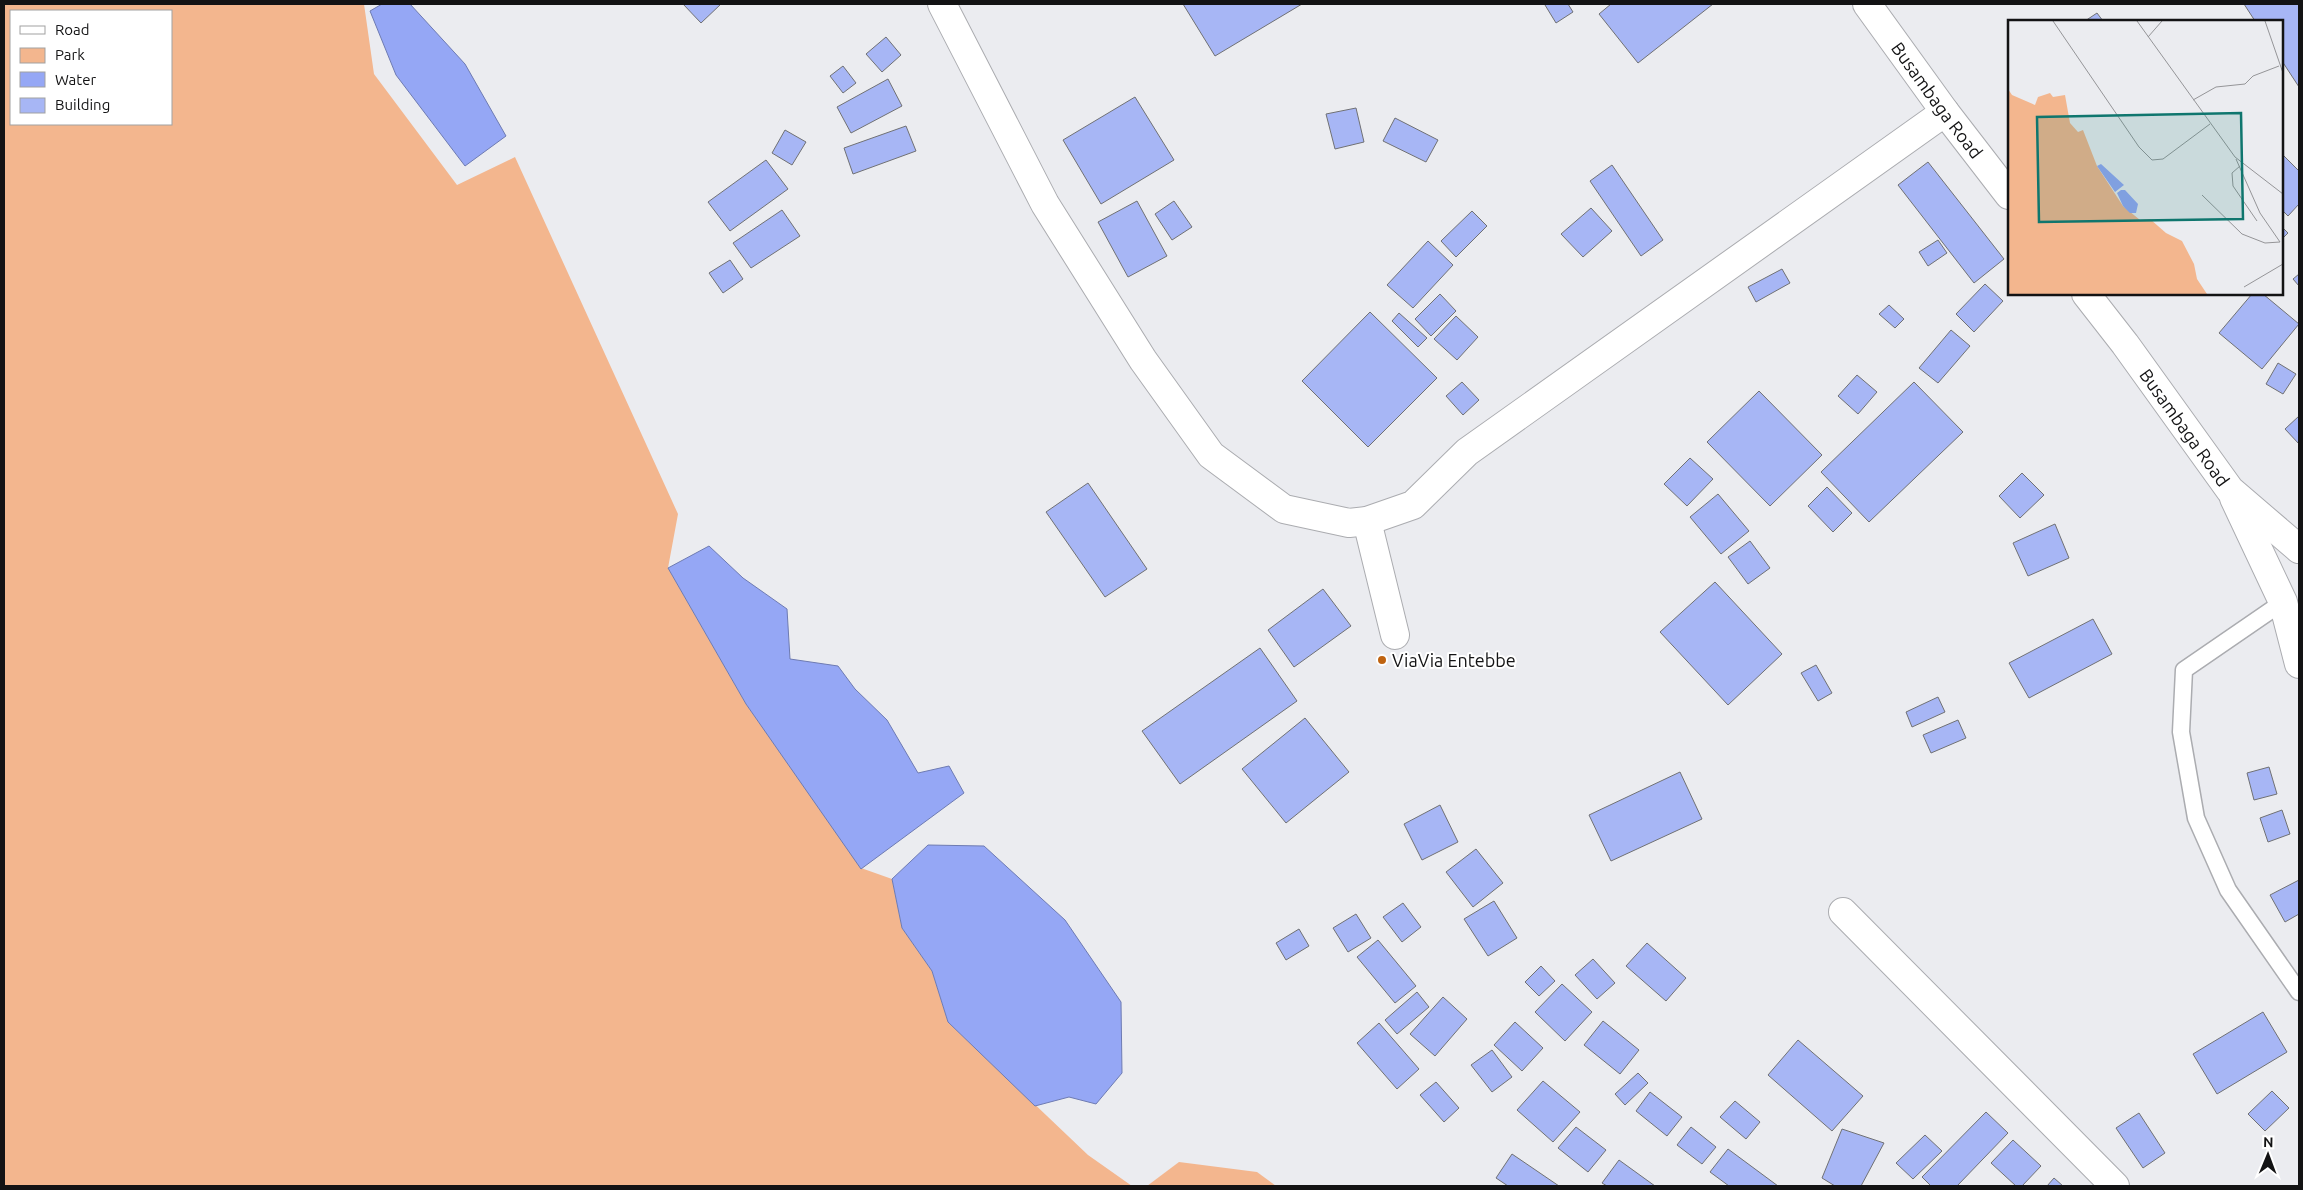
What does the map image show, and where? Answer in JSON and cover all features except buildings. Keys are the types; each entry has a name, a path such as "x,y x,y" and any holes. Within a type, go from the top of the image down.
{"street":[{"path":"942,4 1045,204 1143,360 1211,455 1284,509 1349,523 1368,521 1413,505 1467,452 1945,112"},
{"name":"Busambaga Road","path":"1868,4 1945,112 2008,194"},
{"name":"Busambaga Road","path":"2087,295 2126,344 2230,490 2299,548"},
{"path":"2230,490 2283,602 2299,664"},
{"path":"1368,521 1394,635"},
{"path":"1844,912 2115,1186"}],"lane":[{"path":"2283,602 2184,670 2181,732 2196,818 2228,890 2299,992"}],"green space":[{"path":"4,4 364,4 374,74 457,185 515,157 678,514 668,568 746,704 861,868 892,879 902,928 932,971 948,1022 1088,1155 1132,1186 4,1186"},
{"path":"1179,1162 1257,1172 1276,1186 1147,1186"}],"water":[{"path":"382,4 410,4 465,64 506,136 465,166 396,75 370,11"},
{"path":"709,546 743,578 787,609 790,659 838,666 855,689 887,720 918,773 949,766 964,793 861,869 746,704 668,568"},
{"path":"928,845 984,846 1065,920 1121,1002 1122,1073 1096,1104 1069,1097 1035,1106 948,1022 932,971 902,928 892,879"}],"place":[{"name":"ViaVia Entebbe","path":"1382,660"}]}
